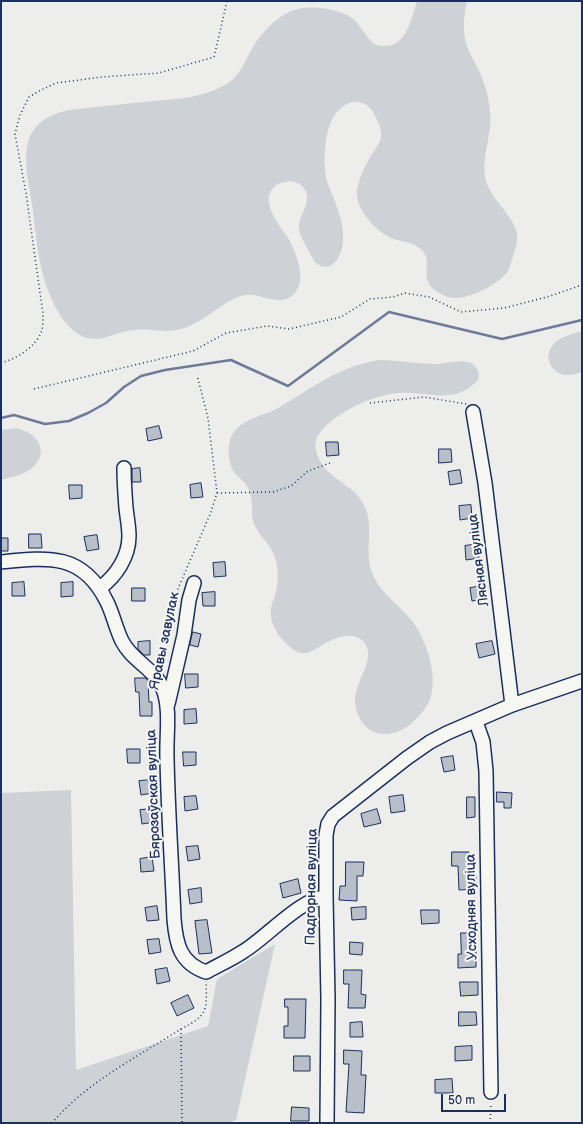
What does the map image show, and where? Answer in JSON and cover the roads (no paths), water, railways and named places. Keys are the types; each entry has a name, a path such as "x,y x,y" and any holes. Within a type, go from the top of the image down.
{"street":[{"name":"Лясная вуліца","path":"473,412 486,483 512,705"},
{"path":"100,588 116,573 129,544 124,468"},
{"name":"Бярозаўская вуліца","path":"1,562 35,559 58,560 80,568 87,573 100,588 108,603 125,646 136,660 152,673 163,689 168,706 166,739 175,934 183,956 193,966 206,972 245,951 305,904 319,897 326,897"},
{"name":"Яравы завулак","path":"168,706 184,635 188,600 194,583"},
{"name":"Падгорная вуліца","path":"327,1123 328,999 326,835 328,824 332,816 419,750 447,733 476,722 512,705 582,681"},
{"name":"Усходняя вуліца","path":"476,722 483,742 486,771 491,1092"}],"waterway":[{"path":"1,418 14,415 45,424 69,421 106,403 124,387 141,376 165,370 231,360 288,386 389,312 502,339 582,320"}]}
